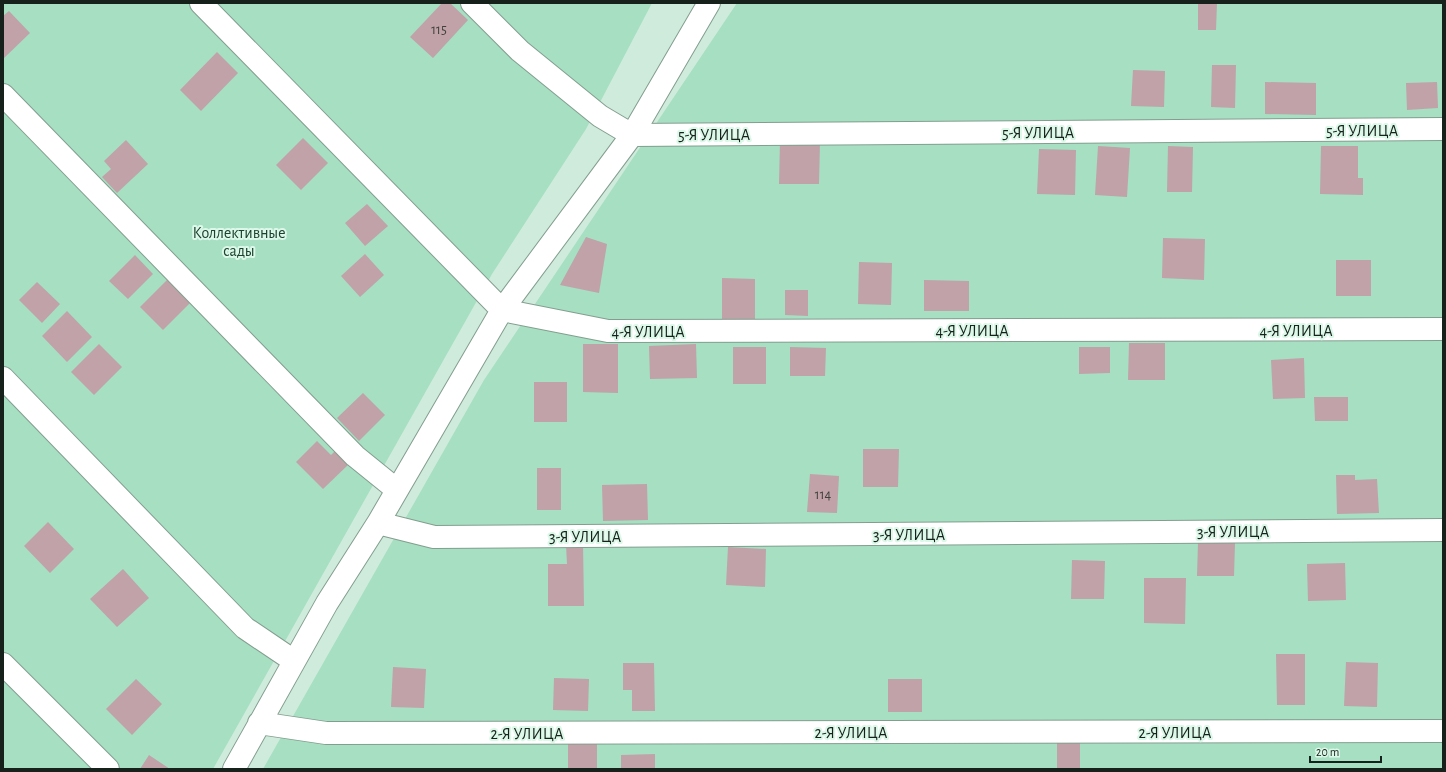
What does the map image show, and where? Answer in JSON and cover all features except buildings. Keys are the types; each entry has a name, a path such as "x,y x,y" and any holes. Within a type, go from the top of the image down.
{"street":[{"path":"201,3 502,310"},
{"path":"472,3 520,51 600,116 632,135"},
{"path":"234,769 327,603 378,523 502,310 632,135 709,3"},
{"path":"3,95 356,456 397,490"},
{"name":"5-Я УЛИЦА","path":"632,135 1443,129"},
{"name":"4-Я УЛИЦА","path":"502,310 608,331 1443,329"},
{"path":"3,378 245,628 294,661"},
{"name":"3-Я УЛИЦА","path":"378,523 434,537 1443,530"},
{"path":"3,664 108,769"},
{"name":"2-Я УЛИЦА","path":"259,723 326,733 1443,731"}],"green space":[{"name":"Коллективные сады","path":"3,3 652,3 586,129 492,274 213,769 3,769"},
{"path":"737,3 1443,3 1443,769 263,769 484,380"}]}
